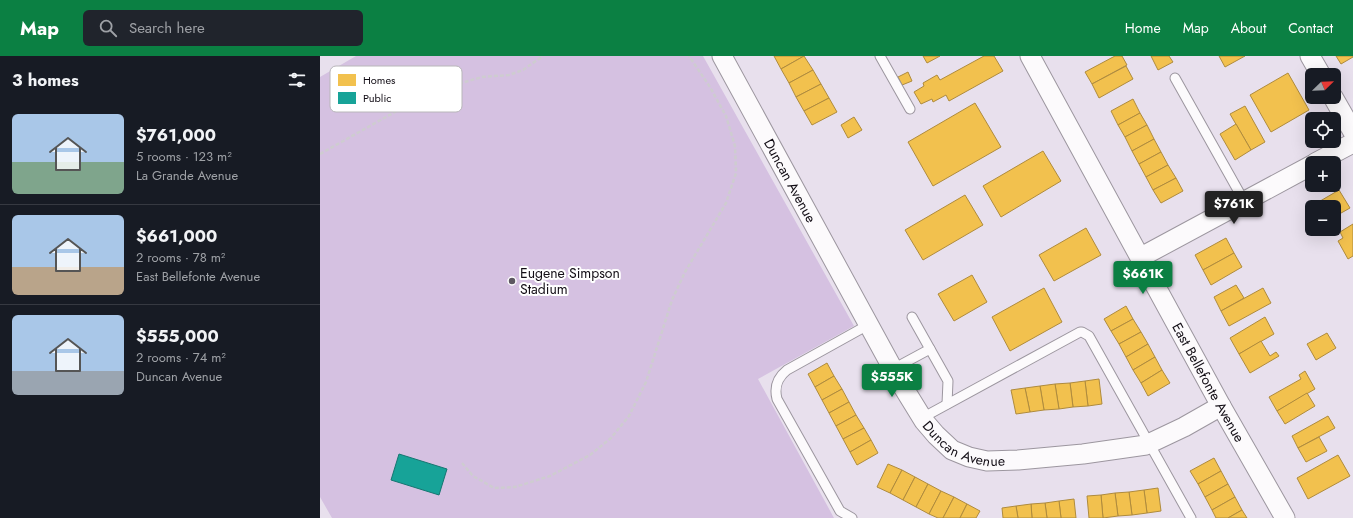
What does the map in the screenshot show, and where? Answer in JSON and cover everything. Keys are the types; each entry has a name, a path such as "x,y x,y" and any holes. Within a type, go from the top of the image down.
{"street":[{"name":"Duncan Avenue","path":"722,56 892,369 922,418 936,435 952,450 969,457 987,461 1018,460 1083,454 1146,445 1184,427 1221,406"},
{"name":"East Bellefonte Avenue","path":"1030,56 1221,406 1285,518"},
{"path":"1310,56 1317,68"},
{"path":"1337,104 1353,132"},
{"path":"1328,156 1353,143"},
{"path":"1141,257 1305,169"}],"lane":[{"path":"880,56 910,109"},
{"path":"1174,78 1244,202"},
{"path":"912,317 948,381 947,404"},
{"path":"852,518 840,511 775,393 776,385 782,374 787,370 868,325"},
{"path":"922,418 1082,332 1088,336 1191,518"},
{"path":"892,369 930,348"}],"path":[{"path":"462,83 482,77 509,75 523,70 543,56"},
{"path":"462,463 472,476 494,488 515,487 550,476 590,455 611,438 629,416 646,382 672,300 685,272 726,203 736,173 735,146 726,116 710,87 689,56"},
{"path":"320,154 395,112"}],"shaded area":[{"path":"356,56 703,56 854,326 758,379 834,518 332,518 320,497 320,77 330,71 330,112 462,112 462,66 339,66"}],"building: Homes":[{"path":"774,56 804,56 781,69"},
{"path":"804,56 813,70 789,83 781,69"},
{"path":"923,56 940,56 927,63"},
{"path":"984,56 994,56 1003,71 949,101 946,95 933,102 932,99 921,104 914,92 924,86 923,83 937,75 940,80"},
{"path":"1115,56 1122,56 1127,65 1092,84 1085,72"},
{"path":"1151,56 1169,56 1173,62 1158,70"},
{"path":"1219,56 1245,56 1225,67"},
{"path":"1336,56 1353,56 1353,57 1341,64"},
{"path":"1126,66 1133,79 1099,98 1092,84"},
{"path":"813,70 821,84 796,97 789,83"},
{"path":"908,72 912,81 902,85 898,77"},
{"path":"1288,73 1309,110 1271,132 1250,95"},
{"path":"821,84 829,98 804,111 796,97"},
{"path":"829,98 837,112 812,125 804,111"},
{"path":"1133,99 1140,113 1118,125 1111,111"},
{"path":"975,103 1001,147 933,186 908,142"},
{"path":"1245,106 1265,142 1251,150 1230,114"},
{"path":"1140,113 1147,125 1125,137 1118,125"},
{"path":"854,117 862,130 848,138 841,125"},
{"path":"1236,124 1251,150 1235,160 1220,134"},
{"path":"1147,125 1154,139 1132,151 1125,137"},
{"path":"1154,139 1161,152 1139,164 1132,151"},
{"path":"1043,151 1061,181 1001,217 983,186"},
{"path":"1161,152 1168,165 1146,177 1139,164"},
{"path":"1168,165 1176,178 1153,190 1146,177"},
{"path":"1176,178 1183,191 1161,203 1153,190"},
{"path":"1336,192 1340,192 1350,208 1341,213 1341,200 1322,200"},
{"path":"965,195 983,225 923,260 905,230"},
{"path":"1353,224 1353,256 1348,259 1338,241 1343,238 1341,231"},
{"path":"1086,228 1101,255 1054,281 1039,255"},
{"path":"1226,238 1234,253 1203,270 1195,255"},
{"path":"1234,253 1242,267 1211,285 1203,270"},
{"path":"972,275 987,302 954,321 938,294"},
{"path":"1236,285 1244,298 1221,311 1214,297"},
{"path":"1044,288 1062,322 1010,351 992,317"},
{"path":"1263,288 1271,303 1229,326 1221,311"},
{"path":"1126,306 1133,319 1111,331 1104,319"},
{"path":"1265,317 1274,334 1239,354 1230,338"},
{"path":"1133,319 1141,332 1119,344 1111,331"},
{"path":"1141,332 1148,344 1126,357 1119,344"},
{"path":"1327,333 1336,348 1316,360 1307,344"},
{"path":"1261,341 1270,356 1276,352 1279,356 1250,373 1239,354"},
{"path":"1148,344 1155,357 1133,370 1126,357"},
{"path":"1155,357 1162,370 1141,383 1133,370"},
{"path":"827,363 834,376 815,387 808,374"},
{"path":"1162,370 1170,383 1148,396 1141,383"},
{"path":"1305,371 1315,389 1277,411 1269,397 1301,379 1299,375"},
{"path":"834,376 842,389 822,400 815,387"},
{"path":"1099,379 1102,404 1088,406 1085,381"},
{"path":"1085,381 1088,406 1073,407 1070,383"},
{"path":"1070,383 1073,407 1059,409 1055,384"},
{"path":"1055,384 1059,409 1044,410 1040,386"},
{"path":"1040,386 1044,410 1030,412 1025,388"},
{"path":"1025,388 1030,412 1016,414 1011,390"},
{"path":"842,389 849,402 829,413 822,400"},
{"path":"1307,393 1315,406 1285,424 1277,411"},
{"path":"849,402 856,415 836,426 829,413"},
{"path":"856,415 864,428 843,439 836,426"},
{"path":"1328,416 1335,428 1298,448 1292,436"},
{"path":"864,428 871,440 850,452 843,439"},
{"path":"1319,437 1327,451 1306,462 1298,448"},
{"path":"871,440 878,453 857,465 850,452"},
{"path":"1338,455 1350,476 1308,499 1297,478"},
{"path":"1214,458 1221,471 1198,484 1190,471"},
{"path":"888,464 902,470 890,493 877,487"},
{"path":"902,470 915,477 903,500 890,493"},
{"path":"1221,471 1228,484 1205,497 1198,484"},
{"path":"915,477 928,484 916,507 903,500"},
{"path":"928,484 941,491 929,514 916,507"},
{"path":"1228,484 1235,497 1212,510 1205,497"},
{"path":"1158,488 1161,511 1147,513 1144,490"},
{"path":"1144,490 1147,513 1132,515 1129,492"},
{"path":"941,491 954,497 943,518 938,518 929,514"},
{"path":"1129,492 1132,515 1118,516 1115,493"},
{"path":"1115,493 1118,516 1103,518 1101,495"},
{"path":"1101,495 1103,518 1089,518 1087,496"},
{"path":"954,497 967,504 960,518 943,518"},
{"path":"1235,497 1242,510 1228,518 1216,518 1212,510"},
{"path":"1074,499 1076,518 1061,518 1059,501"},
{"path":"1059,501 1061,518 1047,518 1045,503"},
{"path":"1045,503 1047,518 1032,518 1031,504"},
{"path":"967,504 980,511 976,518 960,518"},
{"path":"1031,504 1032,518 1018,518 1016,506"},
{"path":"1016,506 1018,518 1003,518 1002,508"},
{"path":"1242,510 1247,518 1228,518"}],"building: Public":[{"path":"399,454 447,469 439,495 391,480"}],"place":[{"name":"Eugene Simpson Stadium","path":"512,281"}]}
